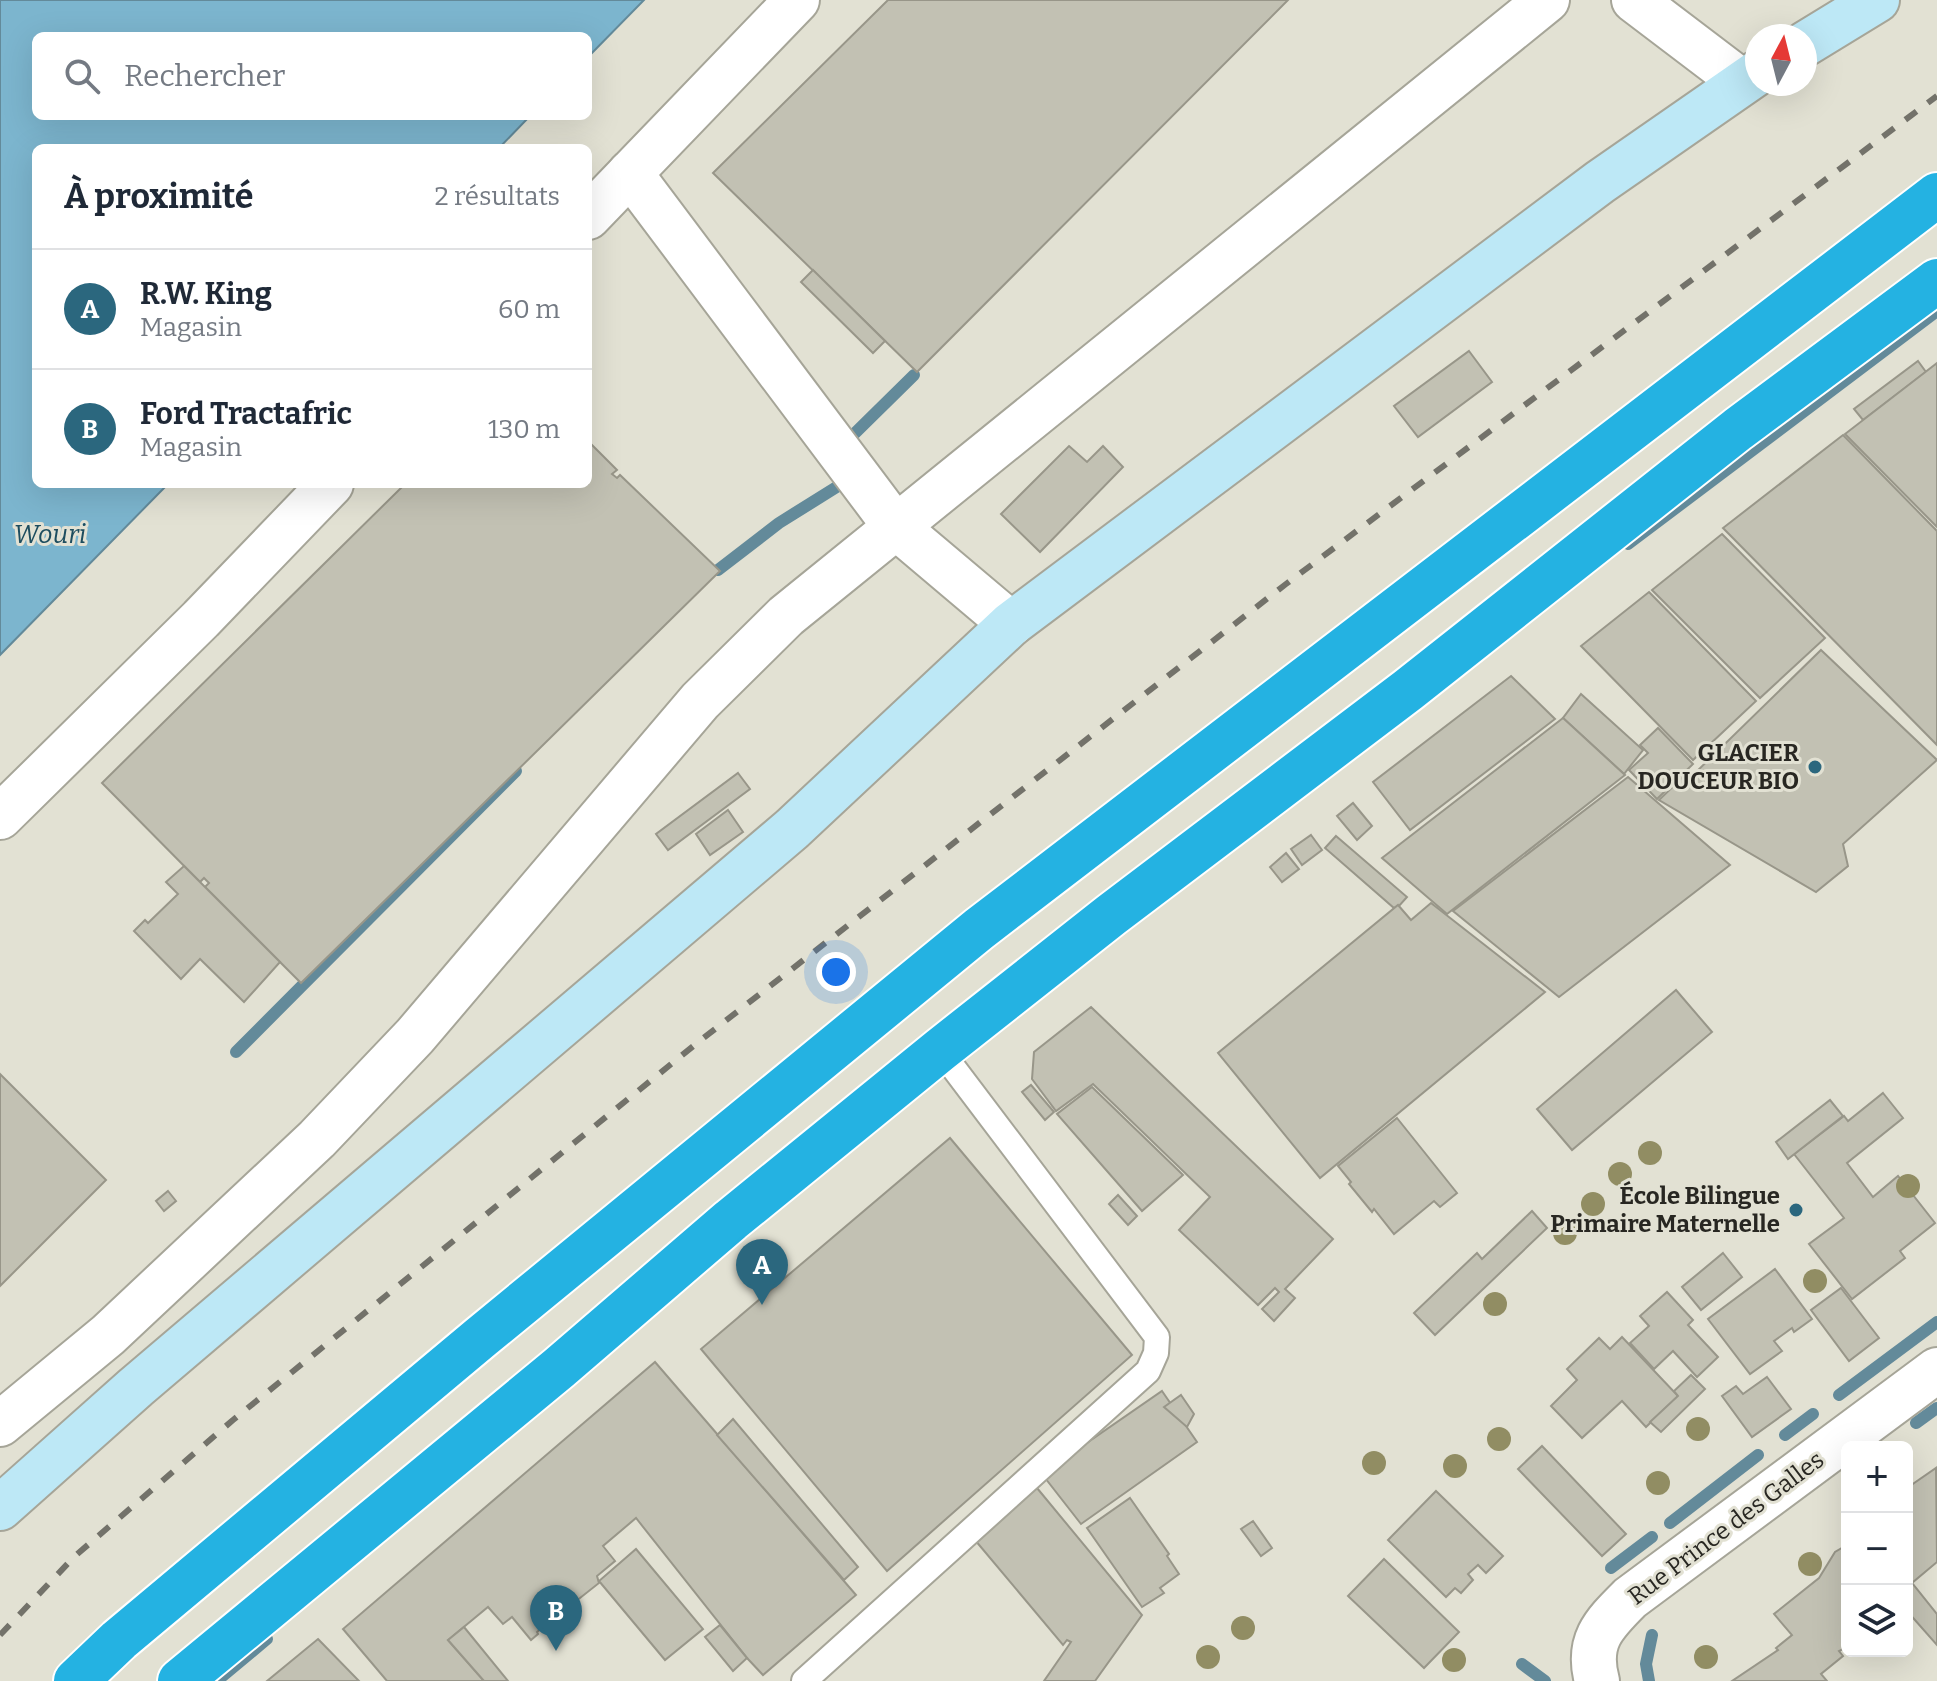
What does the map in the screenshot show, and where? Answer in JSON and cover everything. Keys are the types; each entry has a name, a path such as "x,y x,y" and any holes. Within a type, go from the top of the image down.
{"highway":[{"path":"76,1681 119,1640 480,1338 979,929 1937,195"},
{"path":"180,1681 547,1378 731,1220 940,1050 1111,915 1420,680 1738,429 1937,281"}],"street":[{"path":"592,213 797,0"},
{"path":"0,1424 108,1335 317,1139 415,1036 700,701 786,616 1547,0"},
{"path":"1634,0 1745,75"},
{"path":"1817,37 1877,0"},
{"path":"0,1508 160,1367 792,829 1011,624 1600,182 1745,81"},
{"path":"630,173 895,526 1011,624"},
{"path":"0,817 201,619 327,488"},
{"name":"Rue Prince des Galles","path":"1597,1681 1592,1664 1601,1627 1630,1598 1937,1370"}],"lane":[{"path":"804,1681 1148,1371 1156,1353 1157,1337 940,1050"}],"water":[{"name":"Wouri","path":"0,0 644,0 592,53 592,32 32,32 32,120 526,120 503,144 32,144 32,488 164,488 0,655"}],"building":[{"path":"888,0 1288,0 917,372 713,173"},
{"path":"813,270 885,341 873,353 801,282"},
{"path":"1469,351 1492,382 1418,437 1394,406"},
{"path":"1918,361 1926,372 1863,420 1854,409"},
{"path":"1937,363 1937,527 1845,434"},
{"path":"1843,435 1937,531 1937,745 1723,528"},
{"path":"592,445 617,470 612,474 617,478 620,475 720,571 301,983 205,887 209,883 204,878 200,882 102,783 401,488 592,488"},
{"path":"1069,446 1087,462 1103,446 1123,467 1040,552 1001,514"},
{"path":"1722,534 1825,638 1760,698 1652,590"},
{"path":"1649,592 1756,701 1693,760 1581,646"},
{"name":"GLACIER DOUCEUR BIO","path":"1821,650 1937,760 1843,844 1848,866 1816,892 1659,800 1685,775 1690,778"},
{"path":"1511,676 1555,719 1410,830 1373,782"},
{"path":"1581,694 1643,750 1624,774 1563,718"},
{"path":"1563,718 1625,775 1447,914 1382,858"},
{"path":"1658,728 1693,764 1657,799 1629,770 1648,753 1640,745"},
{"path":"738,773 750,789 668,850 656,834"},
{"path":"1628,777 1730,865 1559,997 1453,911"},
{"path":"1353,803 1372,826 1357,840 1337,816"},
{"path":"728,810 743,832 710,855 696,834"},
{"path":"1311,835 1322,850 1302,865 1291,849"},
{"path":"1336,836 1407,897 1399,906 1394,908 1325,848"},
{"path":"1286,853 1299,869 1282,882 1270,867"},
{"path":"184,866 280,962 244,1002 200,959 181,979 134,931 145,920 148,923 178,894 166,882"},
{"path":"1431,903 1545,992 1320,1178 1218,1053 1398,905 1411,920"},
{"path":"1676,990 1712,1032 1572,1150 1537,1109"},
{"path":"1091,1007 1333,1239 1285,1289 1295,1298 1274,1321 1262,1309 1279,1292 1275,1288 1258,1305 1179,1230 1210,1197 1093,1084 1056,1111 1032,1079 1034,1052"},
{"path":"0,1074 106,1180 0,1286"},
{"path":"1031,1085 1054,1112 1045,1120 1022,1092"},
{"path":"1092,1087 1183,1175 1142,1211 1057,1114"},
{"path":"1883,1093 1903,1118 1847,1163 1873,1197 1898,1176 1935,1223 1900,1251 1905,1258 1852,1299 1809,1244 1844,1218 1794,1154 1844,1116 1848,1121"},
{"path":"1830,1100 1843,1116 1788,1159 1776,1142"},
{"path":"1397,1118 1457,1193 1440,1207 1434,1201 1394,1234 1374,1209 1372,1212 1338,1166"},
{"path":"950,1138 1132,1355 887,1571 701,1349"},
{"path":"168,1191 176,1201 164,1211 156,1201"},
{"path":"1118,1195 1137,1216 1128,1225 1109,1204"},
{"path":"1532,1211 1547,1228 1435,1335 1414,1313 1477,1253 1482,1259"},
{"path":"1723,1253 1742,1277 1701,1310 1682,1287"},
{"path":"1775,1269 1812,1319 1774,1341 1782,1351 1750,1374 1708,1319"},
{"path":"1841,1288 1879,1338 1849,1361 1811,1310"},
{"path":"1667,1292 1693,1320 1688,1325 1718,1357 1697,1377 1673,1351 1654,1369 1630,1343 1649,1326 1640,1316"},
{"path":"1622,1337 1678,1396 1646,1427 1622,1401 1582,1438 1551,1406 1577,1380 1567,1369 1599,1338 1610,1349"},
{"path":"655,1362 856,1595 763,1675 636,1518 603,1546 615,1561 597,1576 599,1583 531,1640 512,1617 503,1624 488,1607 448,1640 484,1681 387,1681 343,1629"},
{"path":"1691,1375 1705,1389 1661,1432 1650,1422 1678,1396 1674,1391"},
{"path":"1767,1377 1791,1409 1752,1437 1722,1396 1736,1386 1743,1394"},
{"path":"1162,1391 1197,1442 1081,1524 1042,1474"},
{"path":"1181,1395 1194,1414 1187,1427 1164,1407"},
{"path":"733,1419 858,1567 844,1580 717,1435"},
{"path":"1542,1446 1626,1534 1602,1556 1518,1469"},
{"path":"1936,1468 1937,1562 1913,1582 1913,1513 1913,1484"},
{"path":"1037,1488 1142,1615 1095,1681 1044,1681 1071,1642 1067,1640 1063,1645 975,1540"},
{"path":"1436,1491 1503,1556 1486,1573 1478,1565 1468,1574 1473,1580 1461,1593 1455,1588 1446,1597 1388,1540"},
{"path":"1130,1498 1169,1554 1167,1556 1179,1574 1160,1588 1164,1593 1142,1607 1087,1528"},
{"path":"1253,1521 1272,1548 1261,1556 1241,1529"},
{"path":"1841,1548 1839,1651 1842,1657 1821,1674 1827,1681 1732,1681 1778,1650 1776,1648 1792,1635 1774,1614 1819,1578 1835,1552"},
{"path":"636,1549 703,1629 665,1660 599,1581"},
{"path":"1384,1559 1459,1632 1424,1668 1348,1596"},
{"path":"1913,1584 1937,1614 1937,1645 1913,1618"},
{"path":"720,1625 747,1658 733,1671 705,1637"},
{"path":"464,1627 508,1681 484,1681 448,1640"},
{"path":"318,1639 359,1681 267,1681"}],"waterway":[{"path":"1628,544 1937,311"},
{"path":"850,438 914,375"},
{"path":"718,570 779,523 851,478"},
{"path":"236,1052 516,771"},
{"path":"1839,1395 1937,1322"},
{"path":"1916,1423 1937,1408"},
{"path":"1785,1435 1813,1414"},
{"path":"1670,1523 1758,1455"},
{"path":"1611,1568 1652,1537"},
{"path":"1649,1681 1646,1664 1652,1635"},
{"path":"219,1679 267,1639"},
{"path":"1522,1664 1545,1681"}],"railway":[{"path":"0,1635 75,1556 233,1420 697,1043 1286,584 1937,96"}],"place":[{"name":"GLACIER DOUCEUR BIO","path":"1815,767"},
{"name":"École Bilingue Primaire Maternelle","path":"1796,1210"},
{"name":"R.W. King","path":"762,1305"},
{"name":"Ford Tractafric","path":"556,1651"}]}
